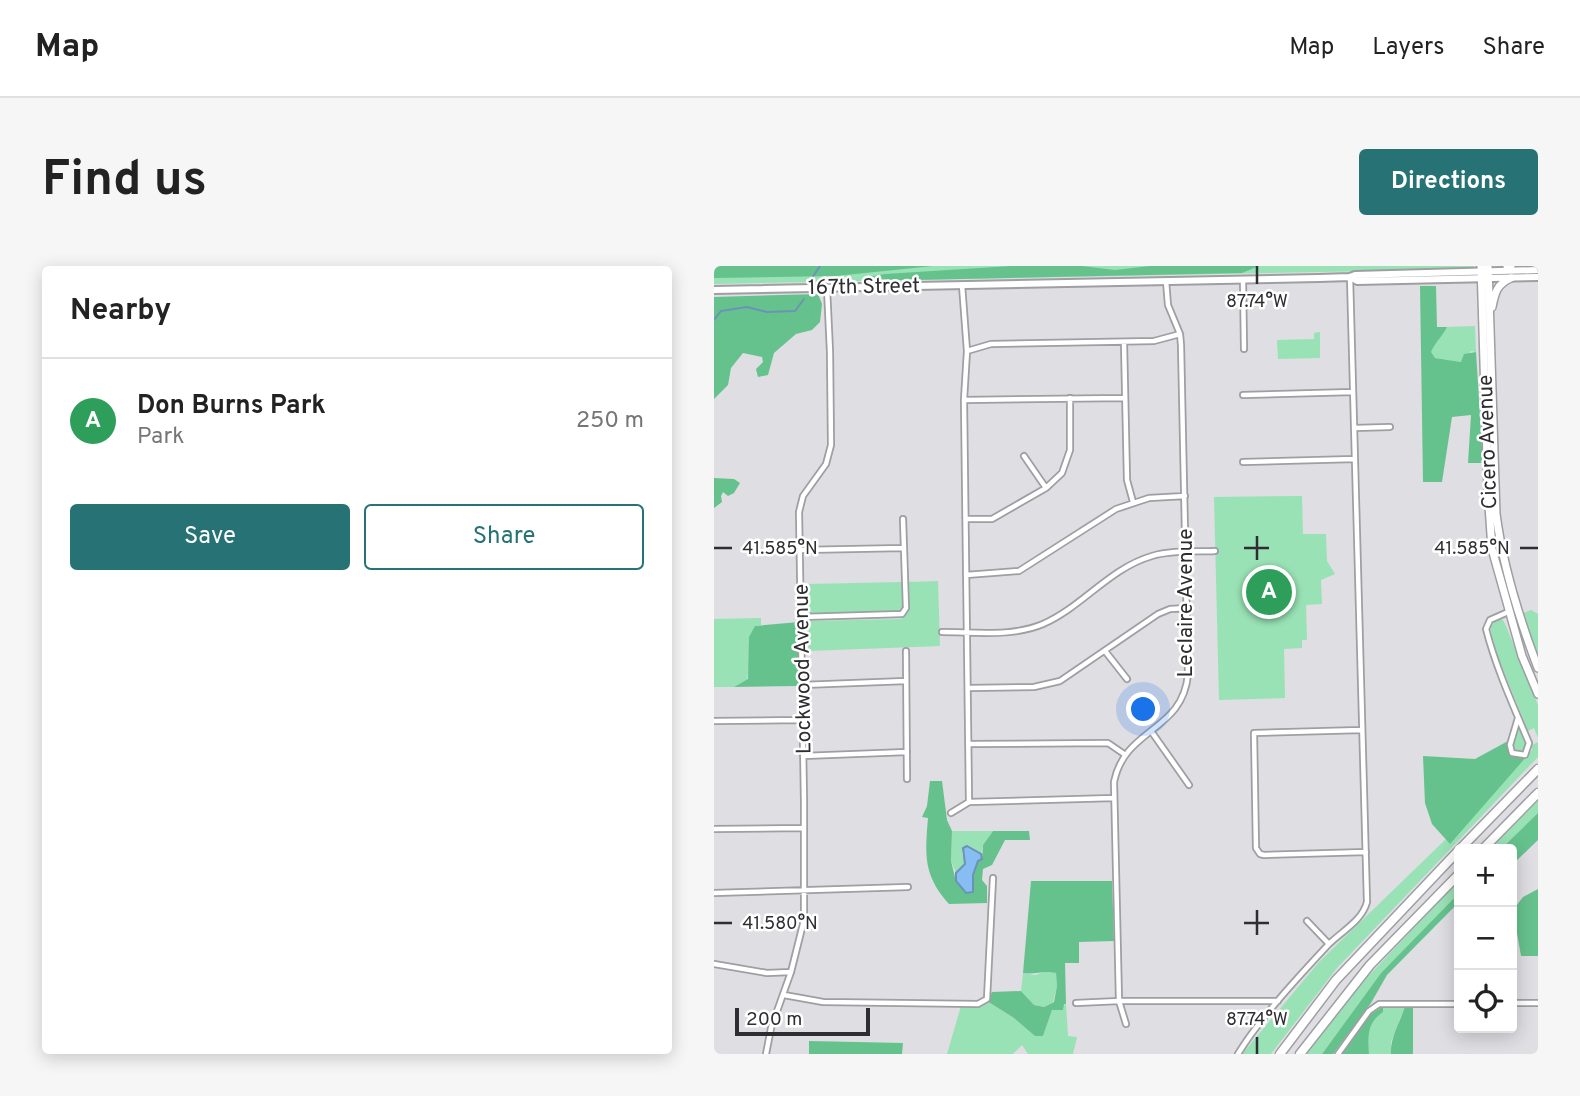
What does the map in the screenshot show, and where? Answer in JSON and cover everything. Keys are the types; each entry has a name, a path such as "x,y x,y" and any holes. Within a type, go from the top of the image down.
{"highway":[{"path":"1466,844 1538,769"},
{"path":"1488,844 1538,793"},
{"path":"1280,1054 1336,979 1454,856"},
{"path":"1300,1054 1370,965 1454,879"}],"main road":[{"name":"167th Street","path":"714,290 1350,277 1357,281 1538,270"},
{"name":"167th Street","path":"1485,272 1511,278 1538,277"},
{"name":"Cicero Avenue","path":"1485,272 1496,514 1500,547 1522,656 1538,694"},
{"name":"Cicero Avenue","path":"1485,272 1492,549 1512,611 1538,668"},
{"path":"1489,321 1495,290 1503,281 1511,278"}],"street":[{"path":"1238,1054 1329,944 1364,912 1368,890 1350,277"},
{"path":"1243,280 1244,349"},
{"name":"Leclaire Avenue","path":"1124,754 1138,739 1176,709 1186,687 1188,674 1180,334 1168,305 1166,281"},
{"path":"962,284 967,351 964,400 969,802"},
{"name":"Lockwood Avenue","path":"766,1054 771,1028 791,972 804,920 799,512 803,496 826,464 831,445 827,287"},
{"path":"967,351 991,344 1124,342 1159,340 1180,334"},
{"path":"1124,342 1127,480 1133,502"},
{"path":"1242,395 1353,392"},
{"path":"966,519 992,519 1046,488 1062,473 1069,456 1070,398"},
{"path":"964,400 1125,398"},
{"path":"1354,428 1391,427"},
{"path":"1024,456 1046,488"},
{"path":"1242,462 1355,459"},
{"path":"966,575 1019,571 1108,513 1133,502 1158,497 1185,496"},
{"path":"801,617 902,614 906,608 903,519"},
{"path":"801,550 904,548"},
{"path":"942,632 1020,631 1043,624 1135,562 1161,553 1215,551"},
{"path":"969,688 1049,685 1068,677 1163,611 1187,608"},
{"path":"1512,611 1490,620 1486,629 1501,676 1529,743 1525,755 1512,754 1510,745 1518,718"},
{"path":"906,651 907,779"},
{"path":"1105,651 1127,680"},
{"path":"802,685 906,681"},
{"path":"714,721 802,720"},
{"path":"1362,730 1254,733 1256,848 1260,854 1366,852"},
{"path":"1151,731 1189,785"},
{"path":"970,744 1108,743 1124,754 1116,774 1114,799 1119,1001 1126,1024"},
{"path":"803,756 907,752"},
{"path":"951,813 969,802 1114,799"},
{"path":"714,829 804,828"},
{"path":"783,995 824,1002 978,1004 986,999 993,878"},
{"path":"714,893 908,887"},
{"path":"1307,921 1329,944"},
{"path":"714,964 767,973 791,972"},
{"path":"1076,1003 1279,1002"},
{"path":"1517,1003 1538,1003"},
{"path":"1338,1054 1369,1011 1379,1004 1454,1004"}],"green space":[{"path":"714,266 1475,266 1468,269 714,284"},
{"path":"714,266 933,266 836,276 714,278"},
{"path":"1011,266 1082,266 1115,270 1150,266 1259,266 1242,273 867,281 868,277 885,274"},
{"path":"1420,286 1436,286 1437,327 1447,327 1431,352 1435,358 1461,362 1464,354 1476,352 1483,463 1468,463 1471,415 1452,417 1442,482 1423,482"},
{"path":"818,294 822,304 820,322 812,330 796,334 774,353 768,375 758,377 756,369 763,362 762,357 743,353 731,368 728,385 714,399 714,297"},
{"path":"1475,326 1476,352 1471,351 1461,362 1435,358 1430,352 1447,327"},
{"path":"1320,332 1320,358 1278,359 1277,340 1314,339 1314,333"},
{"path":"714,478 734,479 740,483 734,493 728,496 723,492 722,502 714,508"},
{"path":"1302,496 1303,534 1326,534 1327,561 1335,574 1321,580 1322,604 1306,605 1307,640 1302,640 1302,648 1284,649 1285,698 1219,700 1214,497"},
{"path":"938,581 940,646 808,651 809,621 901,619 908,607 909,582"},
{"path":"902,582 902,607 899,612 808,614 808,584"},
{"path":"1531,610 1538,614 1538,662 1521,616"},
{"path":"761,618 761,625 755,626 747,680 734,687 714,687 714,619"},
{"path":"1497,619 1503,620 1506,626 1538,705 1538,738 1534,728 1528,731 1497,655 1490,627"},
{"path":"799,622 798,686 734,687 748,679 749,637 755,626"},
{"path":"1519,725 1526,741 1525,750 1519,753 1513,750 1512,743"},
{"path":"1508,741 1508,751 1512,756 1522,758 1528,755 1450,844 1432,824 1425,803 1423,756 1475,759"},
{"path":"1538,742 1538,757 1337,968 1271,1054 1242,1054 1319,962 1446,839 1450,843 1528,755 1532,745"},
{"path":"930,781 942,781 947,820 952,831 951,861 956,881 973,891 973,875 978,861 982,859 983,845 993,831 1029,831 1030,840 1005,840 992,865 983,869 982,880 987,886 987,903 949,904 934,884 926,854 928,818 922,817 927,806"},
{"path":"1538,800 1538,813 1506,844 1495,844"},
{"path":"1538,813 1538,840 1517,860 1517,844 1506,844"},
{"path":"952,831 993,831 983,845 981,854 967,846 962,853 965,864 956,873 951,861"},
{"path":"1031,881 1112,881 1114,941 1079,942 1079,963 1065,963 1066,1004 1063,1010 1052,1010 1043,1036 1035,1036 1014,1018 987,1001 992,992 1021,991 1034,1005 1044,1007 1054,1002 1056,973 1023,973"},
{"path":"1454,885 1454,898 1381,973 1322,1054 1306,1054 1359,986"},
{"path":"1538,889 1538,956 1521,956 1517,933 1517,905 1523,897"},
{"path":"1454,898 1454,907 1387,975 1371,1003 1333,1054 1322,1054 1381,973"},
{"path":"1047,971 1056,972 1057,986 1053,1002 1044,1007 1034,1005 1021,991 1023,973 1035,975"},
{"path":"987,1001 1036,1036 1043,1036 1052,1010 1066,1004 1068,1036 1077,1037 1073,1054 1028,1054 1022,1045 1013,1054 947,1054 961,1006 980,1006"},
{"path":"1383,1006 1405,1006 1391,1042 1391,1054 1369,1054 1370,1030 1383,1012"},
{"path":"1383,1006 1383,1012 1370,1030 1369,1054 1340,1054 1367,1017"},
{"path":"1405,1006 1413,1006 1413,1054 1391,1054 1394,1036"},
{"path":"809,1041 903,1043 902,1054 809,1054"}],"water":[{"path":"967,846 981,854 982,859 978,861 973,875 973,892 966,893 956,881 956,873 965,864 963,848"}],"waterway":[{"path":"812,278 820,266"},
{"path":"714,320 721,311 747,307 767,312 795,311 804,299"}],"place":[{"name":"Don Burns Park","path":"1269,592"}]}
